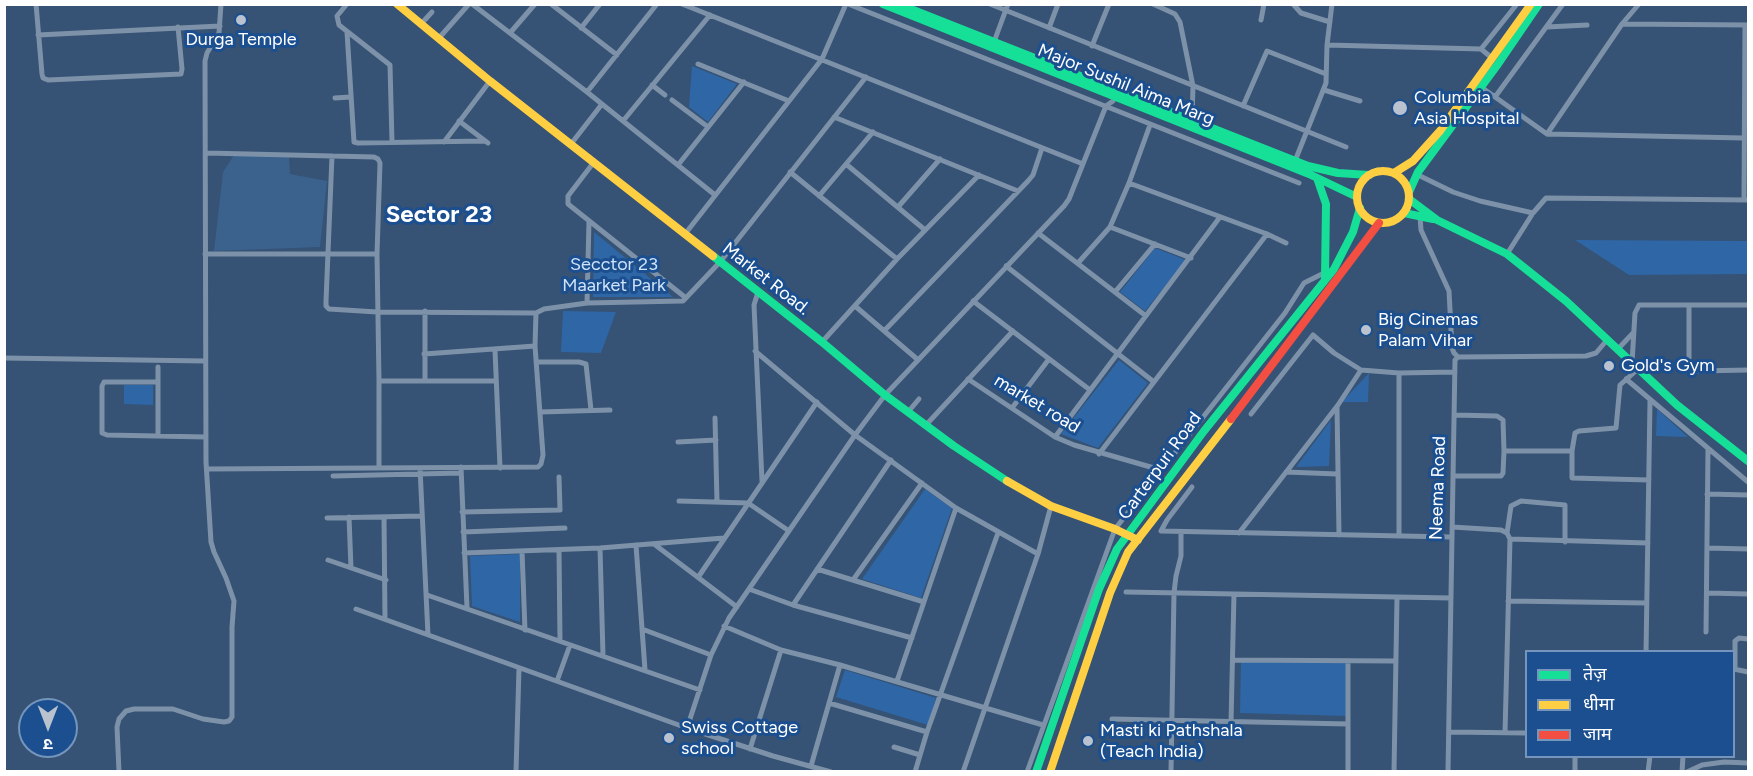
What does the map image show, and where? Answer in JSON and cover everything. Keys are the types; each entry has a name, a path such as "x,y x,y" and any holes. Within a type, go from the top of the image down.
{"street":[{"path":"36,4 42,74 43,78 48,81 178,74 182,72 178,27"},
{"path":"119,771 117,727 119,719 126,711 173,709 203,719 224,722 229,721 232,717 234,601 211,542 206,437 206,56 218,37 221,4"},
{"path":"347,4 336,19 339,25 390,65 393,142"},
{"path":"439,38 470,4 587,92 715,195"},
{"path":"510,33 534,4"},
{"path":"551,4 616,55"},
{"path":"581,28 600,4"},
{"path":"587,92 657,4"},
{"path":"682,4 1083,164"},
{"path":"685,234 822,59 847,4 1299,183"},
{"name":"Major Sushil Aima Marg","path":"883,4 1295,161 1338,173 1369,175"},
{"name":"Major Sushil Aima Marg","path":"898,4 1106,90"},
{"path":"990,4 1007,8 1092,46 1346,147"},
{"path":"1049,28 1058,4"},
{"path":"1092,46 1109,4"},
{"path":"1153,4 1178,17 1193,86 1192,121"},
{"path":"1261,20 1264,4"},
{"path":"1293,4 1301,14 1330,22"},
{"path":"1295,161 1323,90 1332,4"},
{"path":"1481,49 1517,4"},
{"path":"1531,4 1427,147 1413,161 1394,173 1377,172 1369,175 1361,184 1357,197 1360,208 1370,220 1379,223 1390,222 1404,213 1416,174 1539,4"},
{"path":"1495,97 1563,4"},
{"path":"1547,134 1639,4"},
{"name":"Market Road.","path":"400,5 490,81 822,342 885,395 985,468 1051,506 1128,534 1138,540"},
{"path":"994,42 1007,8"},
{"path":"421,24 432,12"},
{"path":"623,121 710,15"},
{"path":"1507,254 1542,201 1550,197 1746,200 1744,138 1747,25 1623,24"},
{"path":"1547,27 1587,25"},
{"path":"38,35 220,26"},
{"path":"347,32 354,141 358,143 487,142 459,121"},
{"path":"1327,45 1481,49 1492,58"},
{"path":"1243,106 1267,51 1326,74"},
{"path":"698,64 789,101"},
{"path":"332,156 326,306 335,310 536,313 544,309 587,303 679,302 686,298 720,262 866,77"},
{"path":"444,142 490,81"},
{"path":"678,165 744,82"},
{"path":"652,85 664,95"},
{"path":"1481,87 1547,134 1744,138"},
{"path":"687,728 711,655 724,626 855,435 885,395 917,359 1069,199 1106,105 1104,99 1106,90"},
{"path":"1323,90 1360,101"},
{"path":"1106,105 1111,103 1117,94"},
{"name":"Major Sushil Aima Marg","path":"1117,94 1357,197"},
{"path":"335,98 350,97"},
{"path":"672,100 708,127"},
{"path":"571,144 602,104"},
{"path":"834,117 1018,191"},
{"path":"1078,264 1110,227 1150,125"},
{"path":"819,196 873,132"},
{"path":"885,330 1033,175 1042,148"},
{"path":"206,153 374,157 378,159 380,163 377,254 380,381 379,467"},
{"path":"898,207 940,159"},
{"path":"594,162 568,196 568,204 686,298"},
{"path":"846,164 926,230"},
{"path":"790,172 897,259"},
{"path":"1394,173 1406,184 1409,196 1437,220"},
{"path":"1416,174 1471,198 1533,213"},
{"path":"822,342 897,259 979,175"},
{"path":"1317,178 1326,204 1326,272 1323,283"},
{"path":"1129,183 1286,243"},
{"name":"Carterpuri Road","path":"1036,771 1099,589 1118,549 1210,422 1334,269 1353,232 1360,208"},
{"path":"1404,213 1437,220 1507,254 1566,301 1693,419 1749,461"},
{"name":"Neema Road","path":"1420,216 1421,230 1449,291 1452,348 1458,357 1455,360 1448,771"},
{"path":"1055,436 1220,218"},
{"path":"587,303 589,221"},
{"name":"Carterpuri Road","path":"1050,771 1110,593 1128,552 1379,223"},
{"path":"1110,227 1191,258"},
{"path":"1038,233 1146,316"},
{"path":"1099,454 1267,234"},
{"path":"1115,292 1155,244"},
{"path":"205,254 377,254"},
{"path":"1006,266 1154,382"},
{"path":"1027,771 1115,529 1285,313 1300,287 1310,279 1326,272"},
{"path":"758,292 754,305 762,482"},
{"path":"973,301 1090,390"},
{"path":"1632,363 1635,313 1639,305 1749,305"},
{"path":"1689,305 1689,363 1691,368 1696,371 1749,370"},
{"path":"855,306 917,359"},
{"path":"425,311 425,381"},
{"path":"333,476 538,467 543,455 535,346 536,313"},
{"path":"926,425 1013,331"},
{"path":"1617,350 1634,332"},
{"path":"1251,414 1313,335 1334,353 1361,370 1398,373 1455,372"},
{"path":"1458,357 1586,356 1596,353 1607,340"},
{"path":"424,354 535,346"},
{"path":"495,350 500,468"},
{"path":"755,351 855,435 956,508 1038,554"},
{"path":"4,358 206,361"},
{"path":"1012,408 1049,359"},
{"path":"536,362 586,364 591,410"},
{"path":"158,367 158,436"},
{"path":"1638,369 1620,388 1616,428 1577,432 1574,435 1572,477 1649,480"},
{"path":"1239,533 1338,405 1361,370"},
{"path":"1398,373 1399,536"},
{"name":"market road","path":"968,379 1055,436 1099,454 1161,470"},
{"path":"1626,380 1749,482"},
{"path":"380,381 496,381"},
{"path":"158,382 104,382 101,431 107,435 206,437"},
{"path":"908,412 919,399"},
{"path":"1646,650 1650,401"},
{"path":"699,576 817,402"},
{"path":"1338,405 1339,535"},
{"path":"540,412 610,410"},
{"path":"1454,476 1501,476 1504,451 1503,420 1497,416 1455,415"},
{"path":"715,418 717,502"},
{"path":"678,442 716,440"},
{"path":"1706,632 1708,449"},
{"path":"1504,451 1572,451"},
{"path":"793,604 891,460"},
{"path":"207,469 379,467 421,471"},
{"path":"461,470 467,608"},
{"path":"421,471 428,635"},
{"path":"1286,472 1337,474"},
{"path":"462,512 560,510 559,477"},
{"path":"853,580 922,483"},
{"path":"1192,487 1161,531 1451,537"},
{"path":"1707,494 1749,495"},
{"path":"679,501 748,503 789,531"},
{"path":"1505,733 1510,509 1516,503 1563,504 1566,510 1565,542"},
{"path":"963,771 1038,554 1051,506"},
{"path":"897,681 956,508"},
{"path":"327,518 422,516"},
{"path":"349,517 351,568"},
{"path":"384,517 385,620"},
{"path":"1452,527 1501,530 1508,536 1565,542 1648,543"},
{"path":"463,532 565,528"},
{"path":"1171,771 1174,593 1181,556 1181,532"},
{"path":"915,771 998,533"},
{"path":"464,554 600,548 724,538"},
{"path":"654,544 737,607"},
{"path":"636,545 645,670"},
{"path":"600,548 603,655"},
{"path":"1707,548 1749,549"},
{"path":"559,550 560,641"},
{"path":"522,551 525,630"},
{"path":"328,560 386,580"},
{"path":"817,569 924,602"},
{"path":"749,589 912,638"},
{"path":"1126,592 1450,598"},
{"path":"1707,592 1749,594"},
{"path":"1231,722 1234,594"},
{"path":"427,595 700,690"},
{"path":"1394,771 1398,598"},
{"path":"1508,601 1647,603"},
{"path":"356,609 687,728 750,749 831,771"},
{"path":"724,626 781,650 897,681 1043,725"},
{"path":"642,628 711,655"},
{"path":"1735,650 1735,641 1740,638 1749,639"},
{"path":"557,681 570,645"},
{"path":"750,749 781,650"},
{"path":"1233,660 1396,661"},
{"path":"1348,662 1348,771"},
{"path":"811,766 840,665"},
{"path":"516,771 519,668"},
{"path":"829,703 927,732"},
{"path":"1112,719 1348,724"},
{"path":"1449,732 1525,733"},
{"path":"894,747 920,755"},
{"path":"1687,771 1702,765 1724,762 1749,763"}],"green space":[{"path":"692,66 737,84 708,122 689,107"},
{"name":"Secctor 23 Maarket Park","path":"594,232 673,297 593,297"},
{"path":"1575,240 1748,241 1748,274 1629,275"},
{"path":"1155,248 1186,260 1145,311 1120,292"},
{"path":"563,311 616,312 601,353 561,352"},
{"path":"1119,360 1148,383 1098,448 1061,434"},
{"path":"1369,373 1368,402 1342,402"},
{"path":"124,385 153,385 153,405 124,404"},
{"path":"1657,409 1688,437 1656,436"},
{"path":"1331,420 1329,466 1296,467"},
{"path":"925,489 952,508 921,598 862,579"},
{"path":"520,554 520,622 472,606 470,556"},
{"path":"1241,661 1348,663 1347,716 1240,713"},
{"path":"845,670 936,698 928,725 836,697"}],"shaded area":[{"path":"234,155 289,156 290,174 327,181 320,247 214,251 223,172"}],"traffic: fast":[{"path":"883,4 1309,174 1357,197"},
{"path":"898,4 1308,166 1338,173 1369,175"},
{"path":"1409,192 1418,172 1539,4"},
{"path":"1317,178 1326,204 1325,278"},
{"path":"1409,199 1437,220 1507,254 1566,301 1677,405 1748,461"},
{"path":"1036,772 1099,589 1117,549 1204,431 1334,269 1353,232 1360,208"},
{"path":"1404,213 1433,219"},
{"path":"713,256 885,395 954,446 1007,481"}],"traffic: slow":[{"path":"397,4 490,81 713,256"},
{"path":"1394,173 1413,161 1440,131 1531,4"},
{"path":"1383,171 1397,175 1405,183 1409,197 1405,211 1397,219 1383,223 1369,219 1361,211 1357,197 1361,183 1369,175 1383,171"},
{"path":"1050,772 1110,593 1128,552 1231,419"},
{"path":"1007,481 1051,506 1115,529 1138,540"}],"traffic: jam":[{"path":"1231,419 1379,223"}],"place":[{"name":"Durga Temple","path":"241,20"},
{"name":"Columbia Asia Hospital","path":"1400,108"},
{"name":"Big Cinemas Palam Vihar","path":"1366,330"},
{"name":"Gold's Gym","path":"1609,366"},
{"name":"Swiss Cottage school","path":"669,738"},
{"name":"Masti ki Pathshala (Teach India)","path":"1088,741"}],"district":[{"name":"Sector 23","path":"439,215"}]}
